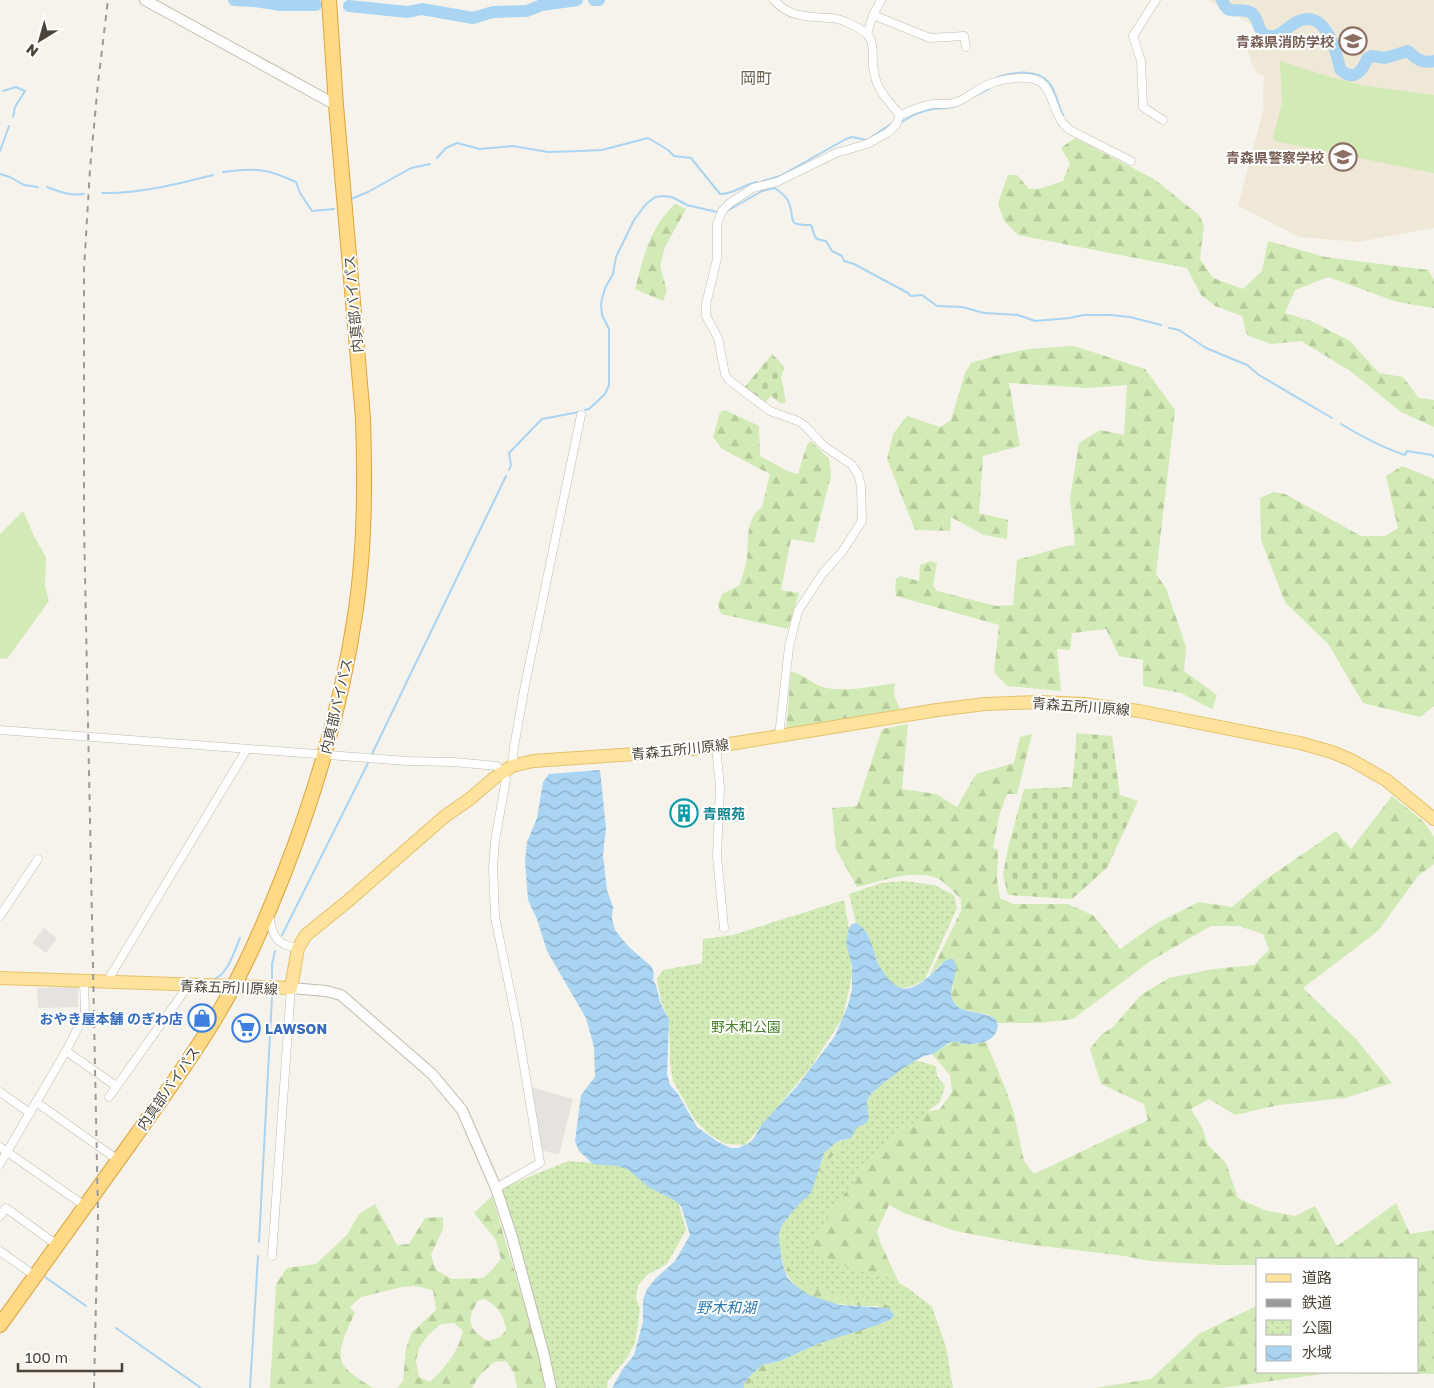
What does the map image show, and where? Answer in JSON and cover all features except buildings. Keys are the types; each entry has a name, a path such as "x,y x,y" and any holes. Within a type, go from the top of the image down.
{"highway":[{"name":"内真部バイパス","path":"3,1316 35,1276 186,1065 234,987 269,913 298,838 325,755 343,681 356,608 361,553 364,476 362,409 329,0"}],"main road":[{"name":"青森五所川原線","path":"0,978 188,986 291,988 298,948 306,934 348,901 444,816 471,798 507,769 549,760 716,746 930,711 985,704 1040,702 1084,704 1140,711 1300,743 1332,752 1351,760 1386,780 1434,819"}],"street":[{"path":"145,0 336,105"},
{"path":"774,0 786,11 796,15 837,20 867,34 872,43 875,76 880,92 900,115"},
{"path":"867,34 873,15 881,0"},
{"path":"1156,0 1132,36 1141,62 1143,107 1163,120"},
{"path":"873,15 930,38 964,36 966,47"},
{"path":"779,736 788,647 798,611 823,573 842,552 862,521 861,486 858,474 852,465 824,446 798,421 770,411 729,380 725,374 718,338 706,316 706,304 717,259 717,224 722,211 730,203 753,188 777,182 836,153 867,144 887,133 896,125 900,115 916,108 933,104 945,105 956,102 988,84 1012,78 1036,79 1048,91 1056,114 1062,124 1070,130 1131,161"},
{"path":"496,1188 540,1163 517,1024 495,917 493,867 495,841 507,769 514,747 525,684 581,415"},
{"path":"0,730 407,761 454,762 497,766 507,769"},
{"path":"716,746 720,787 717,856 724,928"},
{"path":"106,983 247,749"},
{"path":"0,916 38,859"},
{"path":"269,913 272,930 277,939 287,947 298,948"},
{"path":"0,1164 66,1051 85,1014 84,982"},
{"path":"108,1098 188,986"},
{"path":"272,1256 291,988 326,991 341,995 432,1074 462,1110 496,1188 544,1354 551,1388"},
{"path":"66,1051 116,1086"},
{"path":"0,1092 30,1113"},
{"path":"36,1102 118,1160"},
{"path":"0,1147 85,1206"},
{"path":"0,1216 6,1208 57,1245"},
{"path":"0,1252 35,1276"}],"shaded area":[{"name":"青森県警察学校","path":"1208,0 1434,0 1434,228 1358,242 1299,237 1238,206 1264,107 1264,76 1258,74 1252,64 1248,51 1249,44 1266,36 1249,23"},
{"path":"44,928 57,938 46,953 32,943"},
{"path":"78,987 78,1007 38,1008 37,988"},
{"path":"532,1087 573,1099 559,1155 541,1150"}],"green space":[{"path":"1280,61 1366,86 1434,95 1434,173 1275,141 1273,137 1282,103"},
{"path":"1075,138 1154,179 1199,215 1204,225 1200,259 1213,278 1243,289 1262,271 1268,241 1325,257 1428,270 1434,280 1434,308 1397,302 1328,277 1295,290 1285,313 1311,321 1350,341 1379,373 1403,377 1419,398 1434,400 1434,427 1401,412 1349,370 1301,341 1271,344 1247,335 1242,316 1215,306 1201,295 1187,268 1018,235 1004,221 998,203 1008,175 1017,175 1029,189 1039,189 1063,181 1070,163 1061,148"},
{"path":"675,204 686,209 665,247 660,266 667,291 663,301 635,289 653,233 666,213"},
{"path":"1074,346 1145,369 1175,410 1156,574 1166,588 1186,647 1184,671 1217,695 1212,709 1181,693 1143,686 1143,660 1119,656 1106,629 1072,633 1070,650 1057,649 1061,691 1007,686 994,672 999,625 896,596 896,579 900,576 919,581 920,565 930,561 937,563 933,586 937,591 996,606 1013,605 1017,560 1075,545 1070,498 1079,443 1100,430 1124,435 1127,385 1088,388 1009,383 1020,446 983,456 979,513 1008,520 1007,539 984,535 951,517 950,531 915,530 887,459 893,434 907,416 940,427 951,420 965,373 971,363 1029,349"},
{"path":"772,354 782,364 784,369 781,377 786,402 781,404 771,396 764,404 744,388"},
{"path":"725,410 759,426 760,456 787,471 798,474 807,445 811,441 829,459 831,475 814,543 791,539 781,590 799,593 788,629 721,614 718,604 722,594 740,585 746,561 750,524 762,507 770,474 722,449 713,437 720,412"},
{"path":"1402,466 1434,479 1434,706 1420,717 1363,703 1329,645 1285,602 1261,540 1260,498 1273,492 1285,494 1361,536 1385,536 1398,528 1386,476"},
{"path":"23,511 46,557 45,586 49,601 7,659 0,658 0,534"},
{"path":"791,672 800,674 819,686 830,689 859,688 895,683 894,695 900,709 786,730"},
{"path":"908,724 902,789 936,794 957,807 976,774 1014,763 1020,737 1032,734 1017,794 1007,794 999,816 993,848 998,850 997,880 1000,898 1013,904 1068,904 1094,916 1120,949 1157,923 1199,902 1232,907 1262,882 1336,831 1351,849 1392,796 1424,822 1434,837 1434,864 1418,876 1378,931 1303,988 1356,1039 1392,1083 1345,1098 1279,1105 1235,1115 1209,1099 1191,1109 1202,1127 1208,1145 1226,1163 1238,1198 1264,1210 1295,1216 1315,1206 1337,1246 1396,1203 1410,1234 1434,1230 1434,1374 1330,1373 1419,1373 1419,1258 1256,1258 1256,1265 1150,1261 1125,1256 1025,1244 955,1231 904,1213 889,1205 877,1231 880,1242 922,1332 924,1388 744,1388 748,1378 762,1365 780,1361 820,1343 882,1323 879,1306 849,1305 819,1300 795,1286 787,1274 779,1242 782,1225 816,1178 824,1153 838,1141 847,1140 868,1107 868,1099 880,1085 912,1115 940,1109 952,1092 950,1075 932,1054 952,1042 976,1044 986,1042 1014,1114 1024,1161 1034,1174 1148,1120 1144,1104 1101,1084 1090,1049 1101,1035 1113,1027 1141,995 1169,978 1214,969 1254,965 1269,950 1263,934 1239,926 1211,926 1152,960 1073,1019 1039,1023 997,1023 990,1015 961,1008 953,1002 953,979 943,962 929,976 961,911 961,899 940,880 927,876 907,875 857,887 836,849 832,808 857,806 882,729"},
{"path":"1077,733 1112,736 1120,795 1138,801 1107,868 1072,899 1008,895 1003,875 1008,848 1024,789 1072,787"},
{"path":"904,881 934,885 954,895 957,908 925,979 907,987 886,989 876,957 856,923 849,894 881,883"},
{"name":"野木和公園","path":"844,900 849,928 852,977 842,1019 811,1067 745,1145 726,1144 710,1135 695,1120 673,1081 670,1063 669,1020 661,1001 657,979 663,970 702,963 703,939 733,935"},
{"path":"915,1060 936,1066 937,1076 945,1086 940,1102 885,1145 838,1202 819,1233 807,1245 816,1254 837,1264 891,1278 912,1291 932,1307 946,1347 953,1388 750,1388 750,1383 755,1377 800,1353 877,1330 897,1319 894,1308 879,1302 842,1298 799,1283 786,1263 781,1223 861,1121 870,1098 883,1081"},
{"path":"568,1161 623,1165 678,1201 686,1230 667,1264 647,1275 638,1286 636,1298 640,1309 635,1343 627,1358 608,1381 607,1388 555,1388 523,1256 502,1188"},
{"path":"492,1196 541,1361 545,1388 517,1388 514,1373 506,1361 494,1362 479,1376 472,1388 397,1388 403,1381 406,1348 412,1332 436,1310 433,1290 415,1286 402,1287 361,1297 350,1307 355,1313 343,1340 341,1361 350,1372 373,1388 270,1388 276,1284 287,1268 316,1264 347,1235 359,1214 375,1204 397,1245 409,1244 425,1218 443,1217 443,1229 431,1255 436,1270 452,1279 483,1278 501,1259 496,1240 474,1213","holes":["485,1299 500,1312 506,1330 500,1337 488,1341 472,1328 471,1323 472,1312 475,1306 479,1300","454,1323 463,1331 451,1359 430,1382 419,1377 416,1361 419,1348 429,1334 441,1324"]},
{"path":"1256,1306 1256,1373 1330,1373 1222,1388 1095,1388 1151,1379 1199,1334"}],"water":[{"name":"野木和湖","path":"600,770 606,828 603,855 607,890 613,907 612,919 615,930 630,948 652,967 653,980 660,1002 669,1020 667,1074 670,1085 678,1094 697,1127 718,1142 731,1148 738,1148 749,1143 762,1124 798,1085 835,1036 852,990 852,966 846,943 849,928 852,924 856,923 865,931 880,967 887,977 900,988 907,989 921,983 946,960 953,959 956,970 951,995 953,1001 962,1009 990,1016 997,1023 997,1030 992,1038 973,1044 950,1043 933,1054 923,1056 909,1064 877,1089 868,1099 869,1116 867,1122 857,1127 851,1138 838,1141 824,1153 811,1193 796,1207 782,1225 779,1233 782,1262 787,1277 792,1283 809,1295 840,1305 888,1308 894,1315 891,1319 878,1325 820,1343 780,1361 762,1365 748,1378 744,1388 612,1388 622,1370 634,1355 643,1322 643,1300 647,1289 675,1261 690,1235 681,1206 674,1200 650,1188 627,1169 617,1166 593,1164 579,1151 575,1141 581,1095 595,1077 594,1047 586,1018 547,951 537,919 528,900 525,861 527,842 537,818 543,782 549,774"}],"waterway":[{"path":"234,0 281,5 316,5"},
{"path":"349,6 408,12 422,9 473,18 493,12 527,11 542,5 577,0"},
{"path":"594,0 599,0"},
{"path":"1222,0 1229,10 1242,10 1251,13 1261,31 1268,36 1276,36 1295,23 1305,19 1314,20 1327,32 1332,41 1340,69 1349,75 1360,71 1367,59 1372,56 1385,58 1408,51 1420,60 1426,62 1434,61"},
{"path":"998,77 1013,73 1029,73 1043,77 1053,89 1063,115"},
{"path":"3,91 16,87 25,91 15,107 13,117"},
{"path":"975,96 990,88"},
{"path":"900,123 924,111 952,107 963,103"},
{"path":"763,181 780,176 846,139 852,137 867,140 891,124"},
{"path":"0,151 9,126"},
{"path":"437,158 446,148 457,143 480,149 513,146 548,152 602,150 648,138 668,150 674,156 691,158 720,194 729,193 757,182"},
{"path":"351,199 368,192 411,168 430,164"},
{"path":"223,172 260,170 276,174 296,182 300,193 312,211 334,209"},
{"path":"0,174 24,185 38,187"},
{"path":"102,193 144,190 213,175"},
{"path":"47,187 70,194 84,194"},
{"path":"727,211 762,191 775,188 788,201 794,223 811,225 816,238 826,241 832,251 842,256 844,261 854,264 911,296 922,295 937,306 962,307 984,313 1018,315 1035,321 1083,315 1110,315 1130,317 1161,325"},
{"path":"585,410 589,409 605,394 609,385 609,329 602,315 601,303 605,288 613,274 616,257 634,220 646,204 655,197 662,196 672,197 687,205 717,212"},
{"path":"1169,328 1179,330 1206,348 1247,365 1259,375 1332,418"},
{"path":"509,470 511,465 509,453 542,419 579,412"},
{"path":"1341,424 1372,441 1405,455 1407,451 1432,455 1434,457"},
{"path":"372,754 506,476"},
{"path":"282,935 368,763"},
{"path":"212,980 222,974 233,956 240,938"},
{"path":"272,978 272,964 275,951"},
{"path":"259,1242 272,997"},
{"path":"250,1388 258,1256"},
{"path":"45,1277 86,1306"},
{"path":"116,1328 201,1388"}],"railway":[{"path":"94,1388 98,1214 84,525 84,269 90,169 108,0"}],"place":[{"name":"青森県消防学校","path":"1353,41"},
{"name":"青森県警察学校","path":"1343,157"},
{"name":"青照苑","path":"684,813"},
{"name":"おやき屋本舗 のぎわ店","path":"202,1018"},
{"name":"LAWSON","path":"246,1028"}],"district":[{"name":"岡町","path":"756,78"}]}
